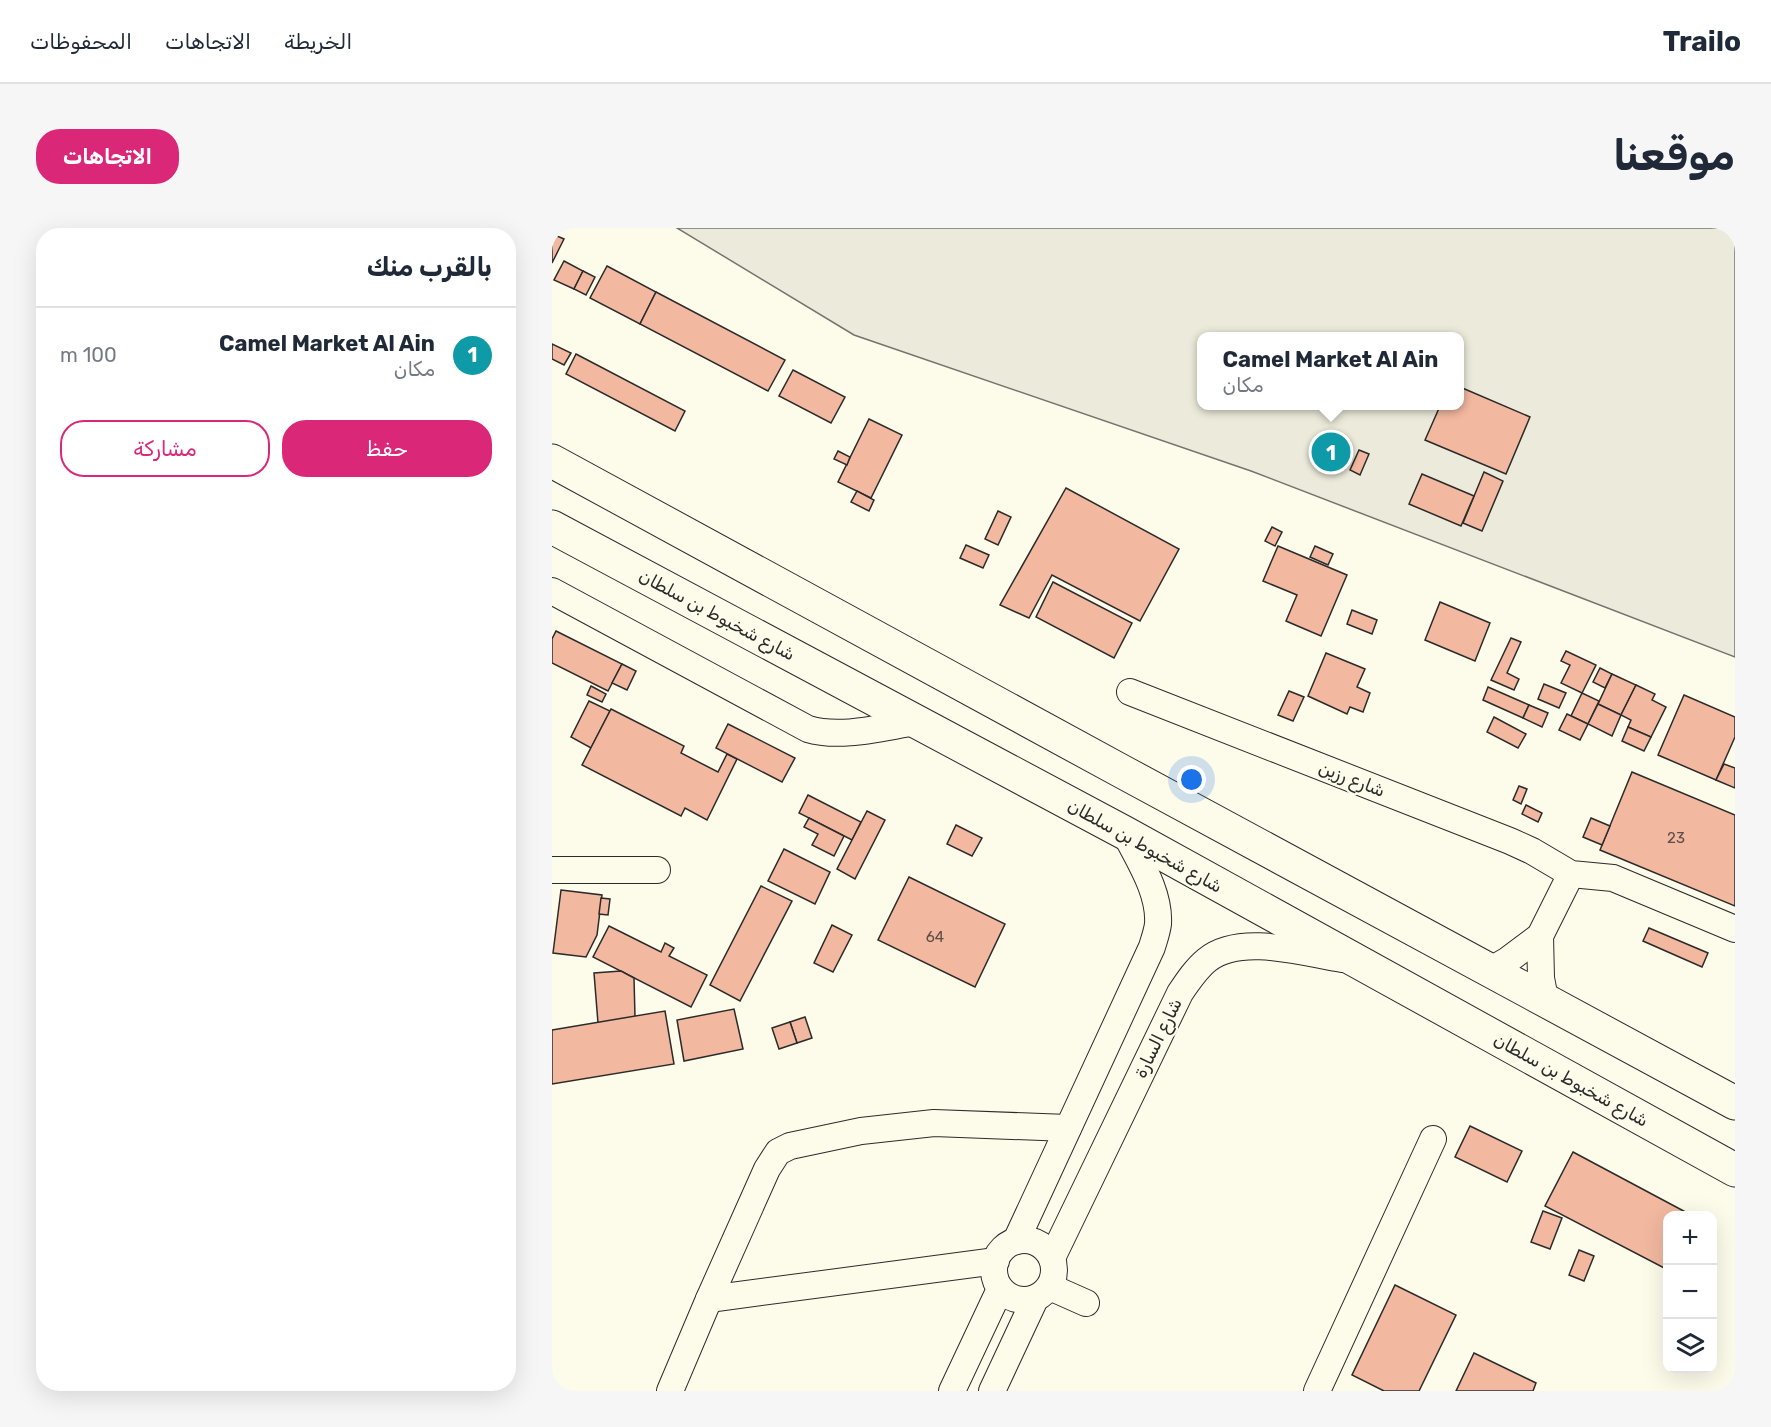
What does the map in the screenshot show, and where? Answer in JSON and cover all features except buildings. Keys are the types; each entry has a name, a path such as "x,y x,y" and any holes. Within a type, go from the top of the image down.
{"main road":[{"path":"552,461 1112,767 1735,1102"},
{"name":"شارع شخبوط بن سلطان","path":"552,527 1125,833 1735,1170"}],"lane":[{"path":"552,591 808,729 842,733 917,722"},
{"name":"شارع رزين","path":"1130,692 1510,841 1571,874 1613,878 1735,928"},
{"path":"1016,1241 1152,947 1158,925 1151,885 1125,833"},
{"path":"552,870 657,870"},
{"path":"1491,970 1540,936 1571,874"},
{"path":"1540,936 1541,978 1545,999"},
{"name":"شارع السارة","path":"1052,1258 1180,993 1192,975 1207,960 1221,952 1245,946 1269,947 1354,961"},
{"path":"670,1391 767,1169 778,1152 790,1146 861,1131 933,1123 1068,1128"},
{"path":"1317,1391 1433,1139"},
{"path":"992,1391 1042,1293 1054,1278 1052,1258 1046,1249 1027,1240 1007,1245 1000,1252 994,1270 1000,1288 1007,1295 1025,1300 1042,1293 1086,1303"},
{"path":"709,1299 996,1261"},
{"path":"951,1391 1000,1288"}],"shaded area":[{"path":"677,228 1735,228 1735,657 1251,471 854,335"}],"place":[{"name":"Camel Market Al Ain","path":"1331,452"}]}
